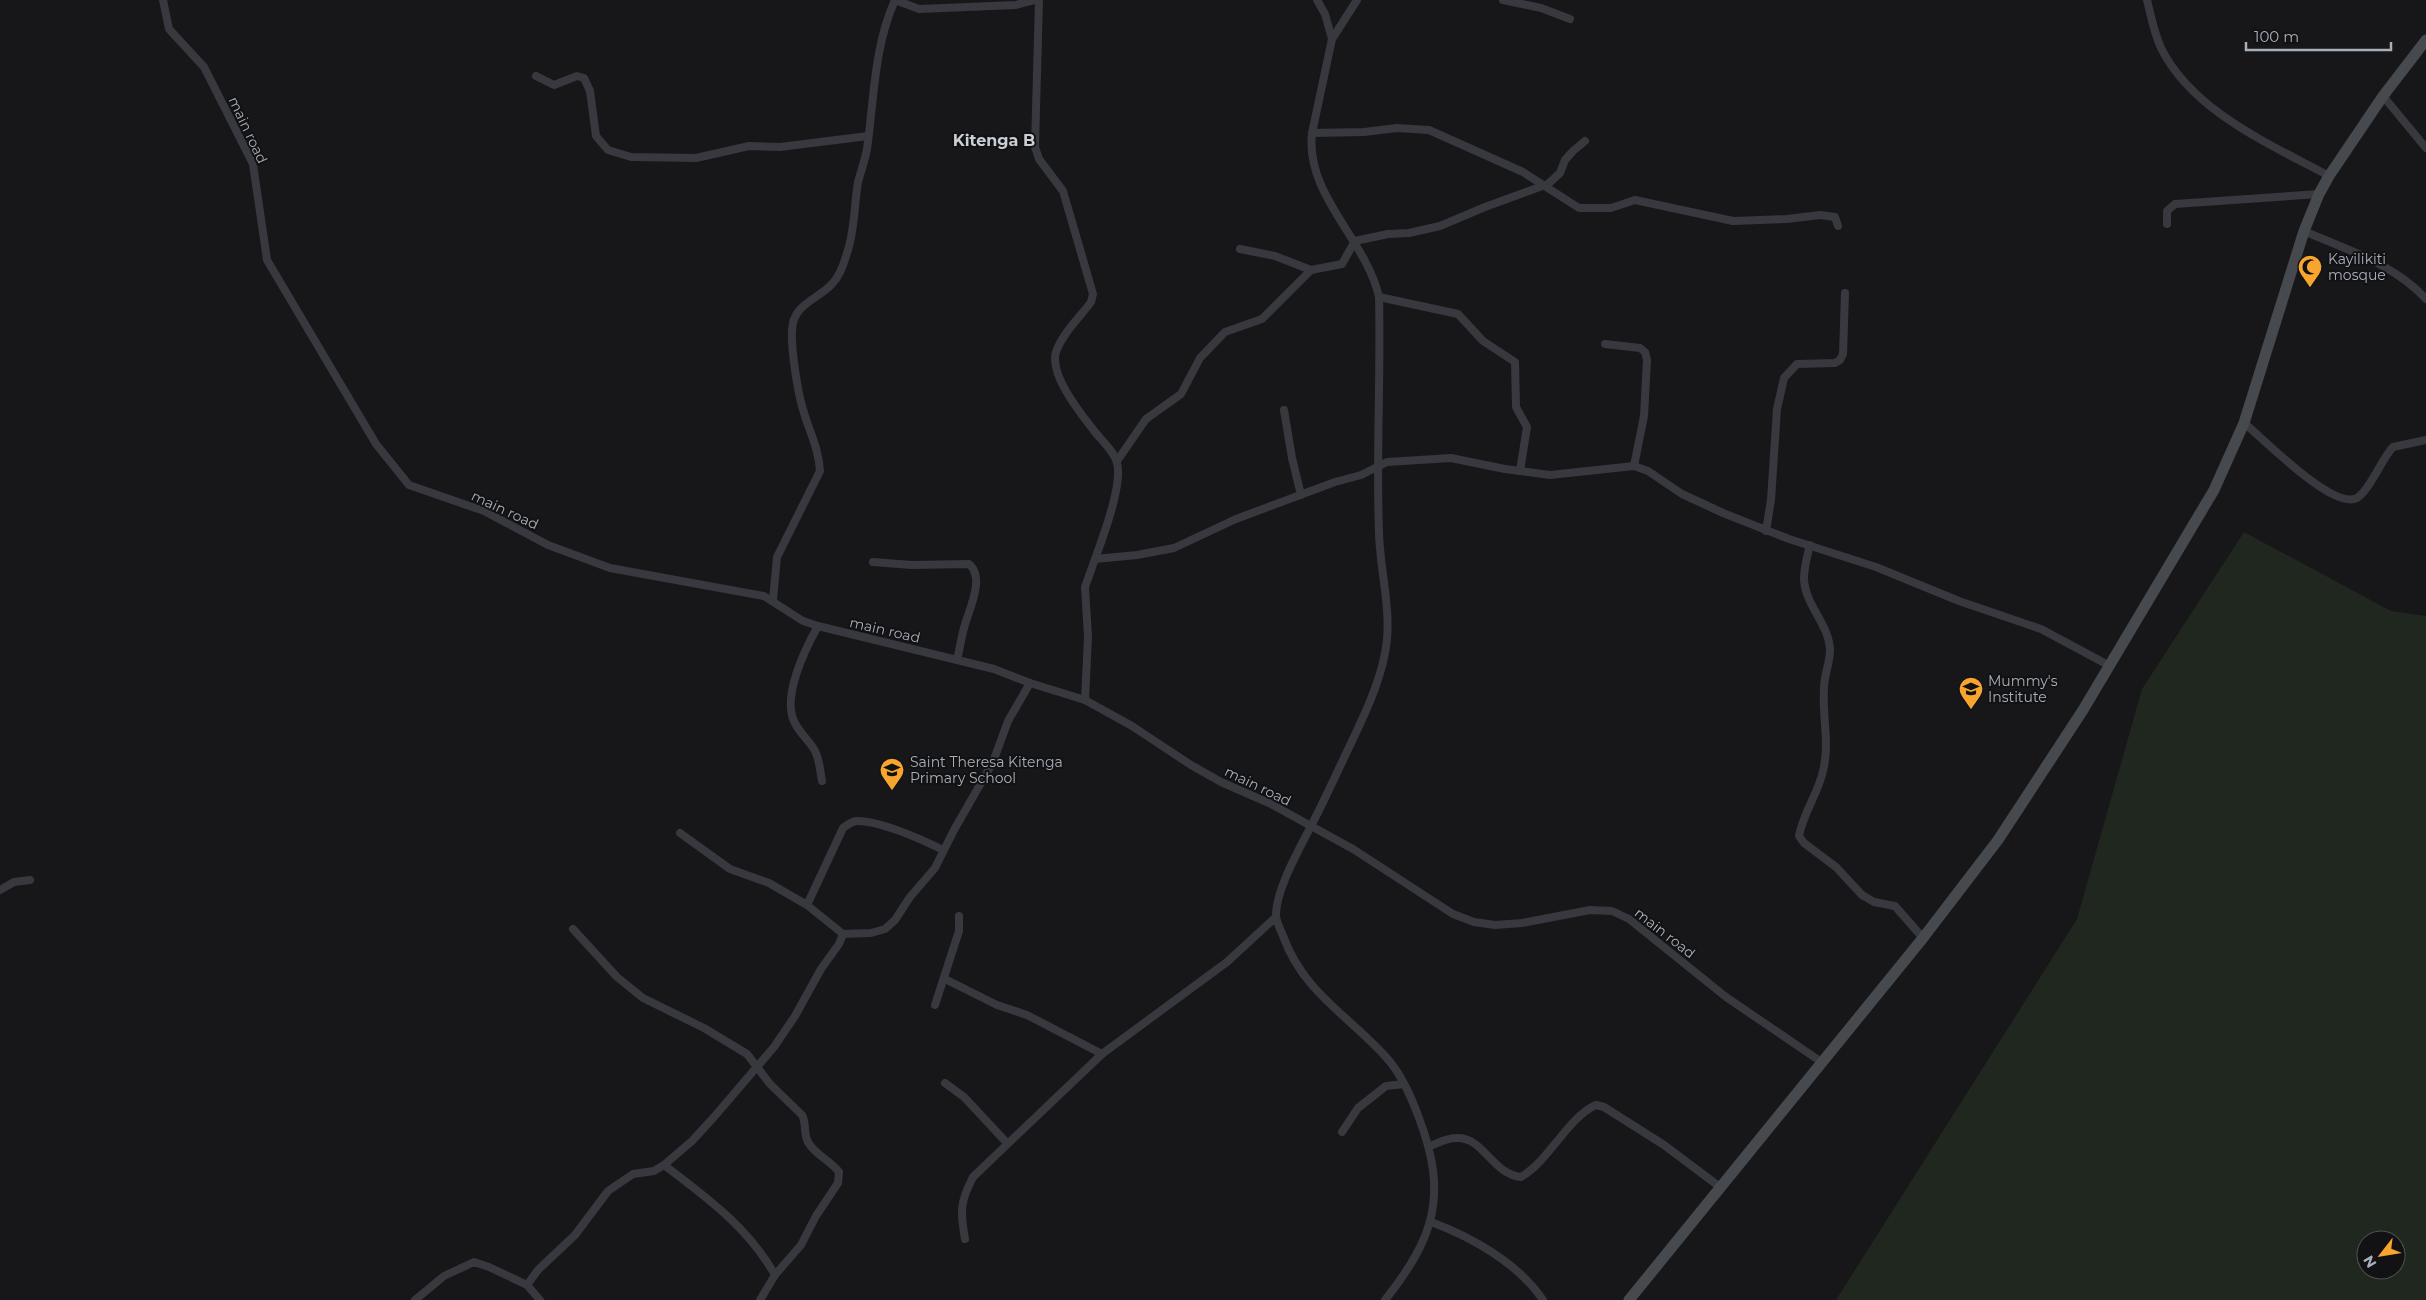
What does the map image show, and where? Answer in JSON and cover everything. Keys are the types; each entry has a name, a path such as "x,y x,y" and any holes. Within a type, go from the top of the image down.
{"main road":[{"path":"1629,1300 1820,1061 1922,938 1998,840 2110,666 2204,510 2244,423 2304,231 2319,194 2383,96 2426,40"}],"street":[{"name":"main road","path":"163,0 169,29 204,67 253,164 267,260 376,444 409,485 484,511 548,545 610,568 764,596 803,621 818,626 994,669 1030,683 1085,700 1132,726 1222,782 1269,803 1311,826 1392,872 1454,914 1474,922 1495,925 1522,923 1590,910 1612,911 1629,919 1726,997 1820,1061"},
{"path":"773,600 777,557 820,471 819,455 804,414 793,358 792,329 795,314 805,303 838,278 853,231 858,182 868,136 882,40 895,0 919,9 1016,5 1035,0"},
{"path":"1039,0 1035,147 1039,159 1063,191 1093,294 1091,302 1057,350 1054,362 1058,377 1078,411 1117,461 1118,470 1111,510 1085,587 1088,637 1085,700"},
{"path":"1317,0 1326,14 1332,39"},
{"path":"1357,0 1332,39 1310,147 1318,179 1375,278 1379,296 1379,536 1387,620 1386,651 1376,686 1289,870 1278,903 1276,917 1285,942 1310,985 1386,1056 1404,1084 1430,1146 1435,1189 1432,1222 1416,1255 1385,1300"},
{"path":"1503,0 1542,8 1570,19"},
{"path":"2147,0 2161,47 2193,90 2245,130 2329,176"},
{"path":"536,76 548,84 554,85 577,76 584,78 590,91 592,122 596,136 608,150 632,157 696,158 749,146 780,147 868,136"},
{"path":"2383,96 2426,148"},
{"path":"1312,133 1364,132 1397,128 1429,130 1523,172 1542,186 1579,208 1611,208 1635,200 1733,221 1787,219 1820,215 1835,217 1838,226"},
{"path":"1240,249 1275,256 1311,270 1342,264 1355,242 1388,234 1416,232 1440,226 1542,186 1555,179 1565,160 1585,141"},
{"path":"2167,224 2167,211 2174,204 2319,194"},
{"path":"2304,231 2382,265 2402,277 2426,299"},
{"path":"1117,461 1146,419 1181,394 1200,358 1225,332 1244,327 1262,319 1311,270"},
{"path":"1766,531 1771,500 1777,409 1784,378 1797,364 1834,363 1840,360 1843,354 1845,293"},
{"path":"1379,296 1452,310 1484,341 1515,362 1516,407 1527,427 1520,471"},
{"path":"1605,344 1640,348 1645,352 1647,360 1644,416 1634,466"},
{"path":"1284,410 1292,458 1301,495"},
{"path":"2244,423 2315,484 2340,499 2349,500 2361,494 2393,447 2426,440"},
{"path":"1095,559 1136,556 1174,548 1236,519 1361,475 1387,462 1451,458 1550,475 1634,466 1648,471 1682,494 1766,531 1876,567 1959,601 2042,629 2110,666"},
{"path":"1810,546 1804,580 1808,596 1830,643 1830,654 1824,680 1823,708 1826,735 1823,772 1799,836 1804,843 1836,867 1862,895 1874,902 1895,906 1922,938"},
{"path":"873,562 912,565 969,564 973,567 976,578 975,591 957,659"},
{"path":"818,626 801,662 791,700 790,713 795,725 815,751 820,764 822,781"},
{"path":"680,832 730,868 769,883 807,904 843,934 871,933 885,929 895,920 910,897 935,868 943,850 993,762 1008,720 1030,683"},
{"path":"807,904 843,828 854,821 866,822 894,830 943,850"},
{"path":"0,890 14,882 30,880"},
{"path":"935,1005 959,931 959,916"},
{"path":"965,1239 960,1212 962,1197 973,1177 1102,1054 1227,962 1276,917"},
{"path":"573,929 617,977 643,998 717,1036 747,1054 770,1084 802,1115 805,1120 805,1136 812,1148 839,1172 840,1177 834,1189 816,1216 801,1245 775,1275 760,1300"},
{"path":"527,1285 538,1270 575,1235 608,1191 633,1174 654,1171 692,1141 758,1067 796,1016 821,969 840,944 843,934"},
{"path":"945,978 997,1005 1027,1015 1102,1054"},
{"path":"945,1083 964,1096 1007,1143"},
{"path":"1342,1132 1358,1108 1386,1086 1404,1084"},
{"path":"1430,1146 1453,1138 1469,1140 1510,1176 1520,1177 1542,1159 1583,1112 1596,1105 1604,1107 1652,1138 1720,1187"},
{"path":"664,1165 738,1225 766,1260 775,1275"},
{"path":"1432,1222 1498,1256 1530,1283 1543,1300"},
{"path":"415,1300 444,1276 474,1262 527,1285 540,1300"}],"shaded area":[{"path":"2244,532 2391,611 2426,616 2426,1300 1836,1300 2077,919 2142,689"}],"place":[{"name":"Kayilikiti mosque","path":"2310,288"},
{"name":"Mummy's Institute","path":"1971,710"},
{"name":"Saint Theresa Kitenga Primary School","path":"892,791"}],"district":[{"name":"Kitenga B","path":"994,140"}]}
